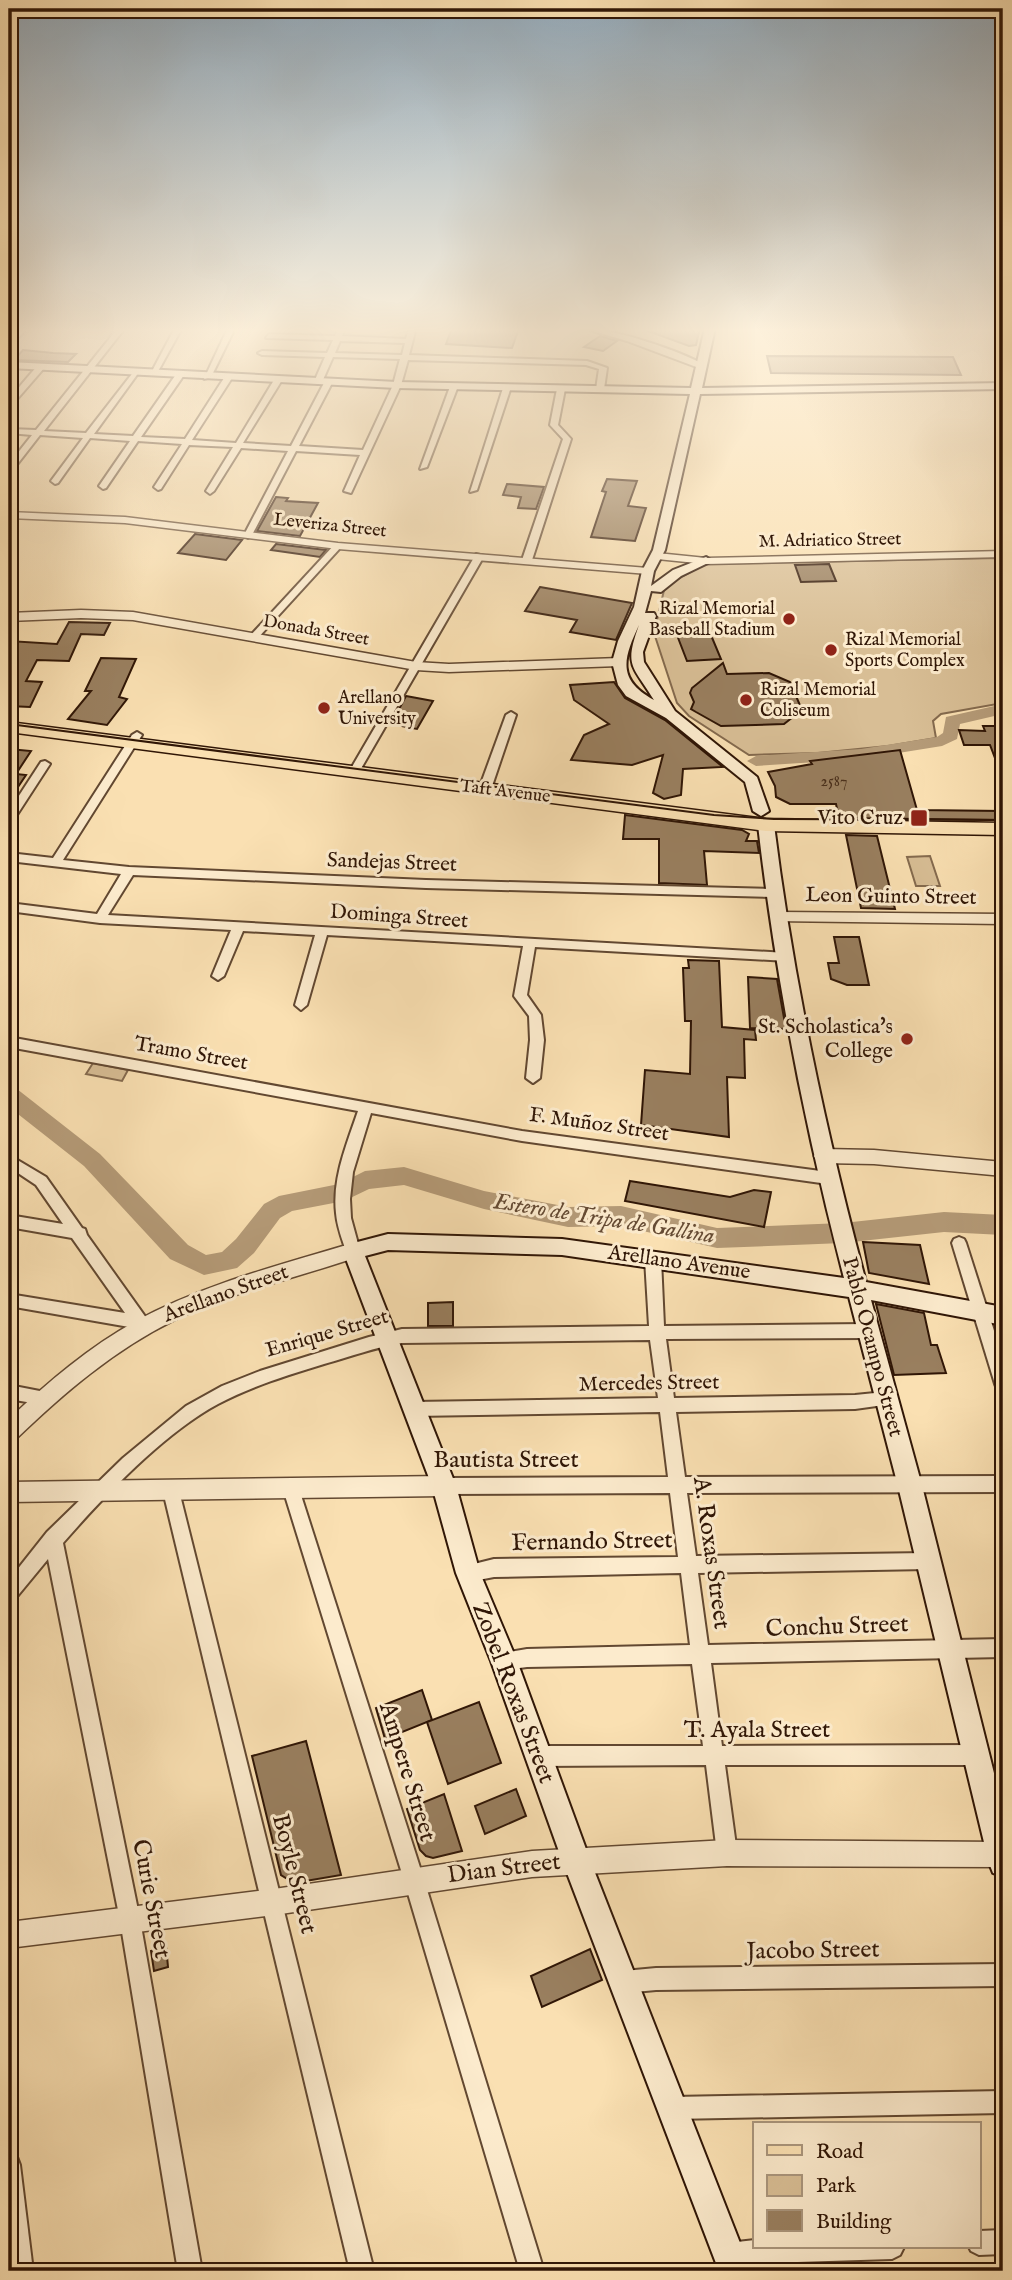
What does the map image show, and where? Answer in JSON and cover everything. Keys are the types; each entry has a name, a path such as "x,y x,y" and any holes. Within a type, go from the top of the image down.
{"main road":[{"path":"652,688 631,693 625,685 626,656 641,607 648,571 658,553 687,434"},
{"path":"626,656 656,589 663,562 658,553"},
{"path":"656,589 677,573 706,561"},
{"name":"Pablo Ocampo Street","path":"626,656 642,672 671,715"},
{"name":"Pablo Ocampo Street","path":"631,693 671,715 752,780 765,826 774,893 828,1178 910,1486 1003,1857"},
{"name":"Taft Avenue","path":"9,718 134,739"},
{"name":"Taft Avenue","path":"9,727 134,739 486,785 765,826 1003,814"},
{"name":"Taft Avenue","path":"486,785 765,826 1003,830"},
{"name":"Arellano Avenue","path":"353,1251 388,1242 467,1242 562,1248 857,1289 1003,1316"},
{"name":"Zobel Roxas Street","path":"353,1251 444,1486 468,1573 504,1661 576,1860 732,2263"}],"street":[{"path":"9,468 36,434"},
{"path":"68,434 366,453"},
{"path":"103,486 139,434"},
{"path":"158,487 192,434"},
{"path":"210,491 245,434"},
{"path":"248,536 300,434"},
{"path":"348,491 374,434"},
{"path":"423,467 435,434"},
{"path":"473,490 492,434"},
{"path":"527,560 567,439 563,434"},
{"path":"55,481 88,436"},
{"name":"Leveriza Street","path":"9,515 125,520 338,546 648,571"},
{"name":"M. Adriatico Street","path":"658,553 1003,544"},
{"path":"253,638 338,546"},
{"name":"M. Adriatico Street","path":"658,553 706,561 1003,554"},
{"path":"356,768 479,556"},
{"name":"Donada Street","path":"9,617 81,614 133,616 416,666 449,668 626,656"},
{"path":"486,785 511,715"},
{"path":"56,862 134,739"},
{"path":"9,819 44,764"},
{"name":"Sandejas Street","path":"9,857 129,870 426,884 774,893"},
{"path":"100,919 129,870"},
{"name":"Dominga Street","path":"9,907 100,919 529,945 787,957"},
{"name":"Leon Guinto Street","path":"779,917 1003,919"},
{"path":"218,976 239,926"},
{"path":"300,1005 322,932"},
{"path":"529,945 520,996 535,1014 537,1040 533,1078"},
{"name":"Tramo Street","path":"9,1042 366,1106"},
{"name":"F. Muñoz Street","path":"366,1106 522,1136 828,1178"},
{"name":"Zobel Roxas Street","path":"353,1251 343,1216 344,1182 366,1106"},
{"path":"823,1156 874,1157 1003,1169"},
{"path":"9,1160 41,1181 80,1233 141,1324"},
{"path":"9,1221 80,1233"},
{"path":"959,1243 1003,1384"},
{"name":"Arellano Street","path":"9,1432 44,1398 141,1324 229,1289 353,1251"},
{"name":"A. Roxas Street","path":"653,1259 657,1333 727,1853"},
{"path":"9,1300 141,1324"},
{"name":"Enrique Street","path":"9,1593 53,1538 99,1491 197,1408 240,1385 279,1371 387,1339 413,1335 868,1331"},
{"path":"9,1392 44,1398"},
{"name":"Mercedes Street","path":"414,1409 855,1402 885,1399"},
{"name":"Bautista Street","path":"9,1492 444,1486 1003,1484"},
{"name":"Ampere Street","path":"291,1489 414,1880 532,2271"},
{"name":"Boyle Street","path":"171,1491 274,1902 362,2271"},
{"name":"Curie Street","path":"53,1538 130,1920 190,2271"},
{"name":"Fernando Street","path":"468,1573 494,1568 928,1561"},
{"name":"Conchu Street","path":"504,1661 527,1658 1003,1648"},
{"name":"T. Ayala Street","path":"537,1756 977,1755"},
{"name":"Dian Street","path":"9,1935 576,1860 727,1853 1003,1857"},
{"name":"Jacobo Street","path":"624,1982 656,1979 1003,1975"},
{"path":"673,2108 1003,2102"},
{"path":"9,2165 21,2271"},
{"path":"981,2243 1003,2242"},
{"path":"732,2263 766,2251 860,2248"}],"green space":[{"name":"Rizal Memorial Sports Complex","path":"1003,558 1003,703 941,714 933,721 936,738 818,753 749,755 689,716 677,703 654,633 665,586 705,564"},
{"path":"930,856 940,886 916,886 907,857"},
{"path":"93,1063 128,1070 122,1081 86,1074"}],"building":[{"path":"607,479 637,481 628,506 646,508 635,541 591,537 606,492 602,491"},
{"path":"507,484 544,487 536,509 518,508 521,497 503,495"},
{"path":"276,497 288,498 286,501 318,503 300,536 257,531"},
{"path":"195,534 242,540 226,560 178,553"},
{"path":"276,544 326,550 320,557 271,550"},
{"path":"829,564 836,581 801,582 795,565"},
{"path":"540,587 632,603 616,640 570,632 577,620 525,611"},
{"path":"69,622 110,623 104,635 81,634 69,661 37,660 26,681 42,682 30,707 9,706 9,641 57,644"},
{"path":"708,628 721,659 687,661 675,630"},
{"path":"101,658 136,659 119,697 127,699 107,725 68,719 91,691 85,691"},
{"name":"Rizal Memorial Coliseum","path":"723,663 727,674 769,673 790,682 802,710 784,724 721,726 691,709 694,702 690,693 692,688"},
{"path":"614,682 625,698 665,720 723,767 683,769 681,795 664,799 653,793 663,755 632,765 571,760 584,735 609,724 574,700 570,685"},
{"path":"406,696 433,701 417,729 391,724"},
{"path":"983,726 1003,726 1003,779 990,745 964,745 959,730 985,731"},
{"path":"9,749 31,751 16,774 26,775 18,787 9,786"},
{"path":"900,750 917,810 1003,811 1003,820 839,818 836,804 790,804 776,797 775,786 768,772 812,764 810,761"},
{"path":"625,815 742,830 749,834 746,841 757,841 759,853 704,851 707,885 659,883 659,839 623,839"},
{"path":"846,835 877,836 895,909 861,908"},
{"path":"834,937 859,937 869,985 847,985 831,979 828,963 839,963"},
{"path":"688,960 719,961 722,1027 755,1030 756,1040 744,1039 745,1078 727,1077 729,1137 641,1125 645,1070 690,1074 691,1021 685,1021 683,968 689,968"},
{"path":"748,977 777,979 786,1029 750,1028"},
{"path":"630,1181 730,1197 754,1190 771,1192 764,1227 625,1201"},
{"path":"863,1242 920,1245 929,1284 869,1273"},
{"path":"453,1302 453,1326 428,1326 428,1303"},
{"path":"876,1304 924,1313 931,1345 937,1345 946,1373 894,1375"},
{"path":"422,1690 432,1720 385,1739 376,1708"},
{"path":"479,1702 501,1763 448,1784 427,1722"},
{"path":"306,1741 341,1875 294,1883 281,1875 252,1756"},
{"path":"516,1789 526,1816 485,1834 475,1806"},
{"path":"444,1794 462,1851 433,1858 420,1850 407,1809"},
{"path":"166,1946 168,1967 154,1971 151,1951"},
{"path":"590,1949 602,1980 542,2007 531,1976"}],"waterway":[{"path":"756,761 861,754 942,741 951,735 952,721 1003,709"},
{"name":"Estero de Tripa de Gallina","path":"9,1095 92,1160 179,1252 204,1265 228,1261 245,1246 272,1211 287,1203 344,1192 365,1180 404,1176 484,1200 568,1217 621,1216 717,1238 843,1233 944,1222 1003,1225"}],"tram line":[{"path":"9,724 714,815 774,819 1003,820"}],"place":[{"name":"Rizal Memorial Baseball Stadium","path":"789,619"},
{"name":"Rizal Memorial Sports Complex","path":"831,650"},
{"name":"Rizal Memorial Coliseum","path":"746,700"},
{"name":"Arellano University","path":"324,708"},
{"name":"Vito Cruz","path":"919,818"},
{"name":"St. Scholastica's College","path":"907,1039"}]}
